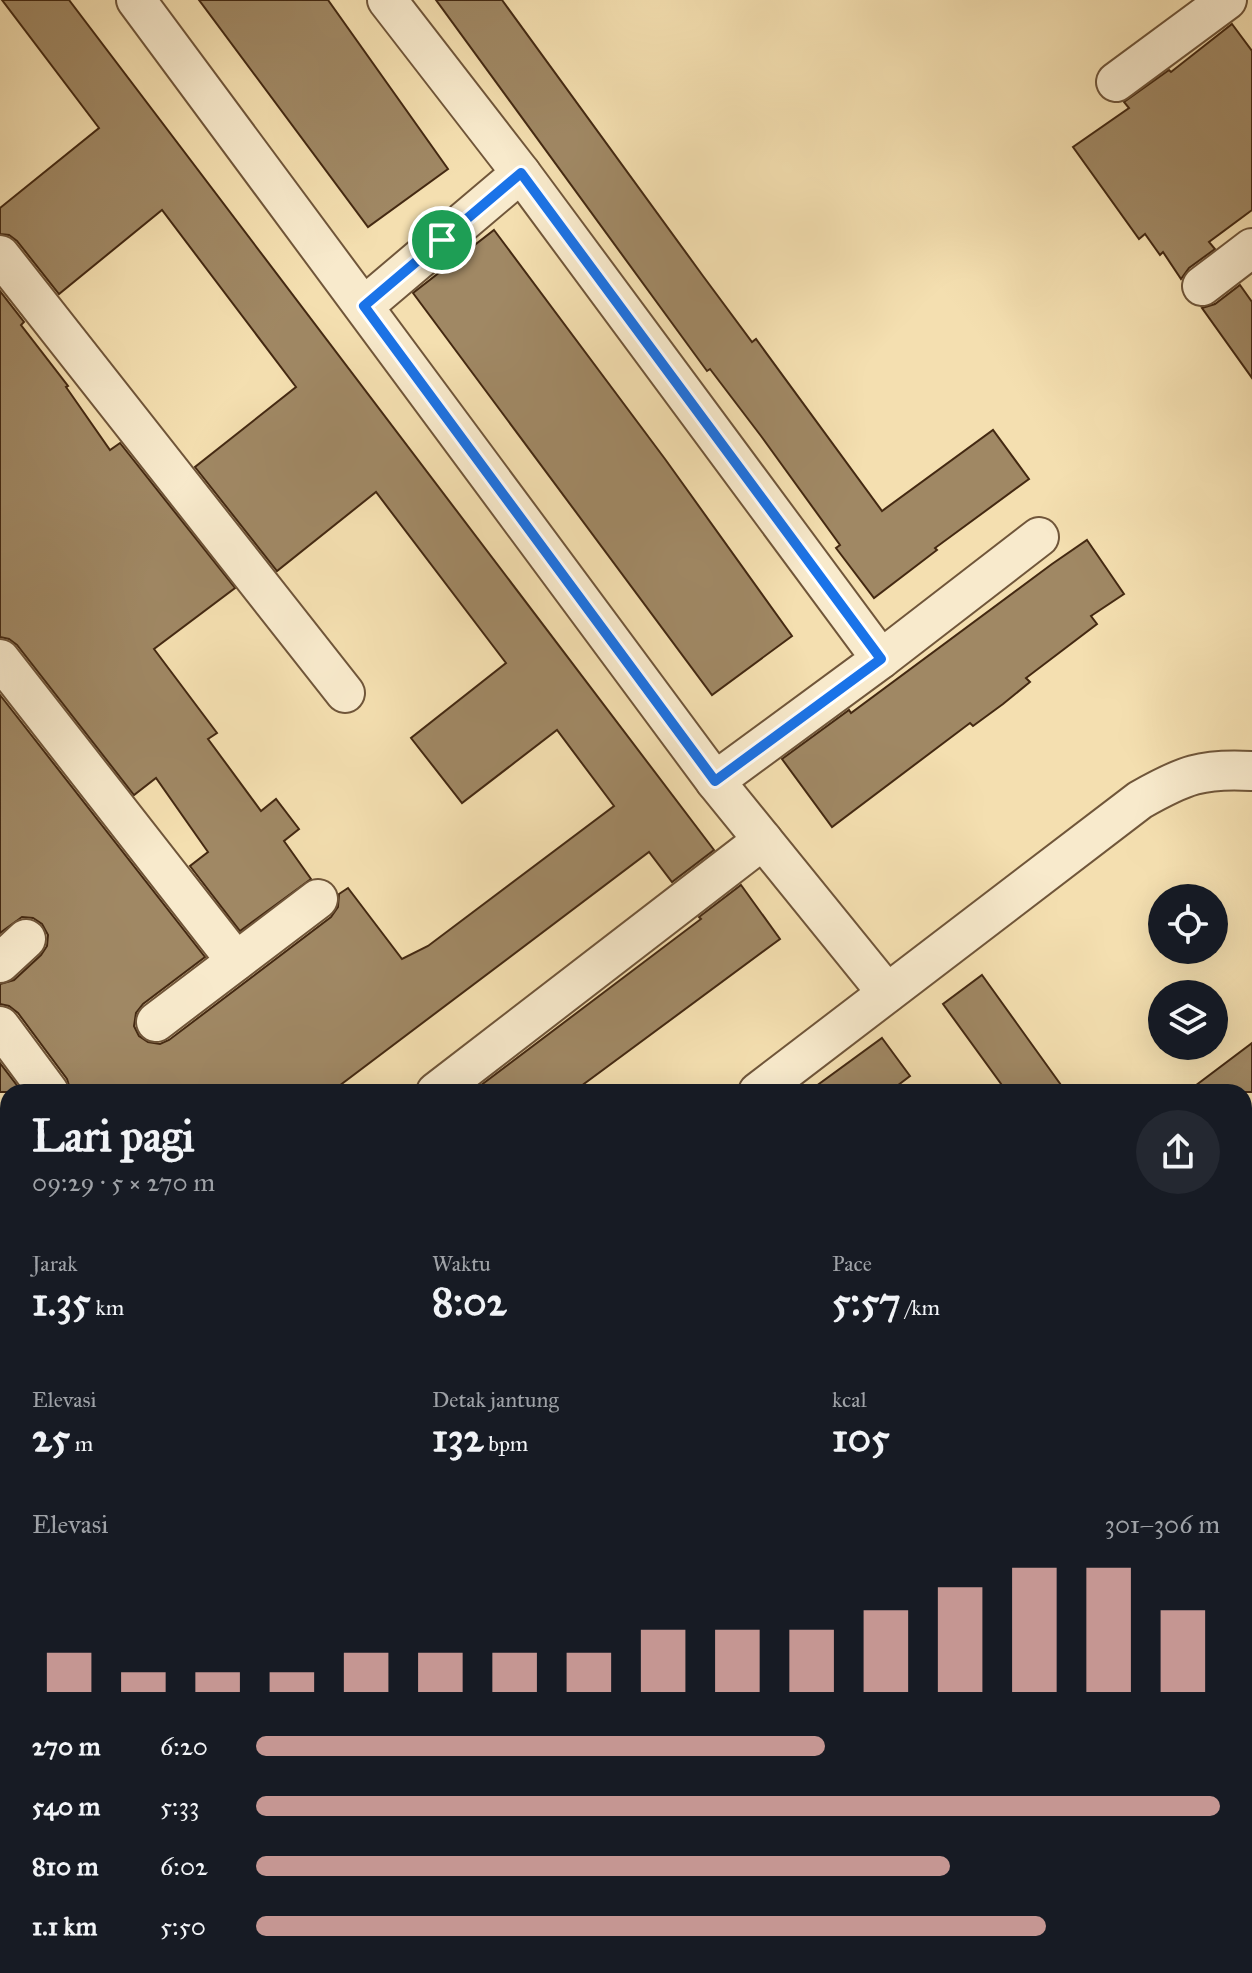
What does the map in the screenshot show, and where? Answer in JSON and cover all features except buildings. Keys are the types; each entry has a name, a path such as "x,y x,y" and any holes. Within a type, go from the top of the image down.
{"street":[{"path":"136,0 715,781 887,993"},
{"path":"387,0 521,173 881,659"},
{"path":"1116,82 1227,0"},
{"path":"364,306 521,173"},
{"path":"1202,286 1252,248"},
{"path":"0,255 345,693"},
{"path":"715,781 881,659 1039,537"},
{"path":"0,659 236,961"},
{"path":"768,1084 1140,800 1178,778 1219,769 1252,771"},
{"path":"446,1084 763,840"},
{"path":"156,1022 318,899"},
{"path":"0,1026 43,1084"}],"route":[{"path":"521,173 881,659 715,781 364,306 442,240 521,173"}]}
